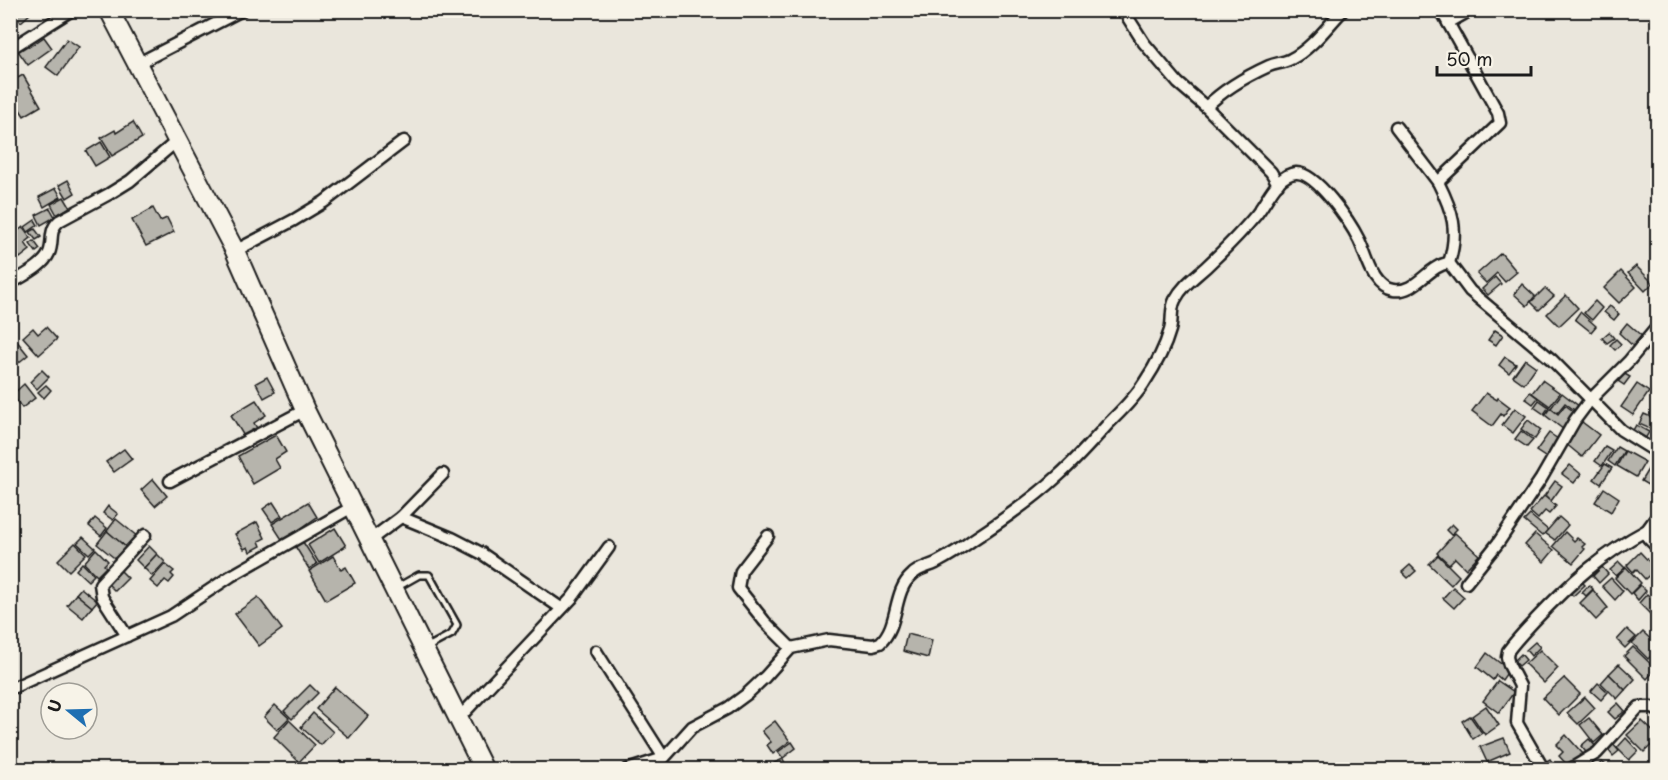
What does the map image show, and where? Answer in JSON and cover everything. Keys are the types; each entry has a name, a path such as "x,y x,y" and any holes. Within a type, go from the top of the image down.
{"highway":[{"path":"109,10 235,251 305,410 484,770"}],"street":[{"path":"10,49 72,10"},
{"path":"137,64 242,10"},
{"path":"1124,10 1144,43 1178,84 1206,107 1271,172 1278,184"},
{"path":"1206,107 1227,90 1251,76 1275,63 1293,58 1315,40 1343,10"},
{"path":"1438,182 1500,123 1498,113 1441,10"},
{"path":"1448,23 1471,10"},
{"path":"1396,127 1438,182 1452,213 1455,245 1449,264"},
{"path":"10,284 45,259 50,250 54,227 59,221 109,195 130,181 178,140"},
{"path":"235,251 324,202 404,141"},
{"path":"627,770 664,758 692,727 728,708 747,694 791,648 829,640 873,645 880,643 890,631 901,591 910,576 974,540 1057,477 1130,402 1144,383 1166,342 1172,322 1171,309 1182,290 1237,237 1266,203 1283,177 1298,173 1307,175 1315,181 1348,223 1359,241 1373,274 1383,286 1393,290 1404,290 1443,264 1449,264"},
{"path":"1449,264 1470,291 1552,360 1621,430 1658,453"},
{"path":"1466,583 1498,543 1535,488 1575,420 1590,400 1629,361 1658,326"},
{"path":"170,482 305,410"},
{"path":"370,540 401,518 443,474"},
{"path":"10,689 171,616 231,576 354,506"},
{"path":"1544,770 1517,723 1521,686 1509,666 1508,651 1562,590 1585,570 1647,530 1658,515"},
{"path":"401,518 452,538 481,553 561,608"},
{"path":"1647,530 1648,538 1658,548"},
{"path":"127,636 102,597 100,584 145,535"},
{"path":"768,536 741,571 738,588 765,622 791,648"},
{"path":"459,718 572,598 609,548"},
{"path":"596,651 664,758"},
{"path":"1569,770 1597,753 1639,707 1651,707 1658,711"}],"lane":[{"path":"395,589 419,575 429,575 457,625 453,634 424,648"}],"building":[{"path":"10,10 28,10 31,13 21,22"},
{"path":"44,37 52,48 28,65 18,51 27,44 29,47"},
{"path":"67,39 79,47 58,76 46,67"},
{"path":"23,75 41,106 24,116 10,94 10,82"},
{"path":"133,122 142,138 112,156 101,138 115,130 116,133"},
{"path":"101,142 110,157 95,166 86,151"},
{"path":"68,180 75,193 67,198 59,185"},
{"path":"10,183 17,193 11,198 10,198"},
{"path":"56,188 61,197 44,207 39,197"},
{"path":"64,197 70,207 57,215 51,204"},
{"path":"50,208 55,217 41,225 36,215"},
{"path":"153,208 160,221 167,218 174,232 146,246 132,220"},
{"path":"35,220 38,225 28,232 25,227"},
{"path":"23,227 31,238 25,243 30,250 20,258 10,245 10,237"},
{"path":"35,229 41,237 36,240 30,232"},
{"path":"34,241 40,249 36,252 30,244"},
{"path":"1501,253 1517,272 1505,282 1497,273 1486,283 1477,274"},
{"path":"1636,266 1653,283 1645,291 1628,273"},
{"path":"1621,271 1636,287 1619,303 1604,288"},
{"path":"1495,277 1501,284 1488,295 1482,289"},
{"path":"1522,284 1535,296 1527,306 1514,294"},
{"path":"1545,288 1554,296 1539,310 1531,302"},
{"path":"1566,295 1578,308 1559,326 1547,314"},
{"path":"1595,301 1602,308 1592,320 1584,313"},
{"path":"1610,306 1619,314 1614,320 1604,312"},
{"path":"1580,312 1596,326 1591,332 1575,319"},
{"path":"1627,323 1644,338 1635,348 1619,333"},
{"path":"46,327 57,339 39,355 23,337 33,328 38,334"},
{"path":"1495,330 1503,335 1496,345 1488,340"},
{"path":"1609,332 1614,338 1607,343 1602,338"},
{"path":"1616,339 1621,344 1615,350 1610,345"},
{"path":"16,340 28,355 12,368 10,366 10,345"},
{"path":"1505,357 1516,364 1509,373 1499,365"},
{"path":"1525,359 1536,367 1524,384 1513,376"},
{"path":"42,370 49,377 37,389 30,382"},
{"path":"1623,373 1630,377 1624,385 1618,381"},
{"path":"267,377 275,392 264,398 256,383"},
{"path":"1542,380 1560,393 1550,406 1532,393"},
{"path":"24,384 35,398 22,408 12,395"},
{"path":"1637,384 1649,392 1633,415 1621,407"},
{"path":"46,385 51,390 44,398 38,392"},
{"path":"1530,392 1538,398 1533,404 1525,398"},
{"path":"1486,393 1510,407 1492,426 1472,411"},
{"path":"1562,393 1580,407 1577,412 1565,403 1557,413 1551,408"},
{"path":"256,400 266,415 254,423 258,430 245,438 231,415"},
{"path":"1539,400 1549,407 1544,414 1534,407"},
{"path":"1565,405 1576,413 1564,430 1545,415 1550,408 1558,414"},
{"path":"1515,408 1526,416 1513,433 1502,425"},
{"path":"1644,414 1658,420 1655,431 1639,424"},
{"path":"1528,420 1541,430 1535,439 1521,429"},
{"path":"1582,422 1599,435 1582,457 1565,443"},
{"path":"1636,425 1649,432 1645,439 1632,432"},
{"path":"1521,431 1533,440 1527,447 1515,439"},
{"path":"1549,433 1561,441 1548,459 1536,451"},
{"path":"276,435 286,452 275,459 280,468 253,484 238,456"},
{"path":"1605,447 1612,451 1602,466 1595,461"},
{"path":"1617,447 1624,451 1615,466 1608,461"},
{"path":"124,449 132,459 114,472 106,462"},
{"path":"1625,451 1645,462 1636,477 1617,466"},
{"path":"1656,456 1658,480 1653,488 1641,481"},
{"path":"1605,464 1612,468 1601,484 1594,479"},
{"path":"1570,465 1581,474 1574,483 1562,474"},
{"path":"153,479 167,496 155,506 141,490"},
{"path":"1555,481 1562,486 1551,501 1545,495"},
{"path":"1604,488 1619,498 1611,512 1595,502"},
{"path":"1544,496 1556,506 1549,514 1545,511 1538,519 1530,512"},
{"path":"273,502 282,516 272,522 263,509"},
{"path":"308,502 317,517 283,541 272,524"},
{"path":"108,506 118,514 113,520 103,513"},
{"path":"1530,515 1548,530 1542,536 1524,521"},
{"path":"1559,517 1568,525 1555,540 1545,533"},
{"path":"95,518 107,528 101,536 89,526"},
{"path":"116,519 138,537 128,549 107,531"},
{"path":"257,522 265,538 259,541 261,546 250,552 248,547 244,549 235,534"},
{"path":"1452,524 1457,529 1451,535 1446,530"},
{"path":"335,528 346,546 319,563 308,545"},
{"path":"107,531 128,549 118,561 97,544"},
{"path":"1565,532 1574,541 1577,538 1585,544 1582,547 1585,549 1573,563 1553,546"},
{"path":"1455,533 1479,555 1466,569 1455,558 1449,564 1437,553"},
{"path":"1535,534 1554,550 1544,562 1525,545"},
{"path":"83,537 95,548 89,554 77,543"},
{"path":"303,542 317,564 309,569 295,546"},
{"path":"75,543 86,554 69,571 58,560"},
{"path":"149,546 157,554 144,568 136,560"},
{"path":"96,549 108,561 104,565 106,567 97,576 84,563"},
{"path":"1640,552 1656,569 1645,579 1636,569 1633,572 1627,565"},
{"path":"157,554 165,562 152,576 144,568"},
{"path":"1438,555 1459,576 1451,585 1429,564"},
{"path":"333,556 341,570 346,567 355,583 326,600 309,571"},
{"path":"1619,562 1625,568 1616,576 1610,570"},
{"path":"82,563 94,575 88,581 76,570"},
{"path":"165,564 174,571 171,574 174,577 169,583 165,580 158,588 150,581"},
{"path":"1410,565 1416,571 1408,578 1402,572"},
{"path":"1602,567 1608,574 1599,583 1593,576"},
{"path":"1626,567 1641,583 1630,594 1615,578"},
{"path":"119,569 128,578 115,591 106,582"},
{"path":"1611,578 1623,591 1615,600 1602,586"},
{"path":"1581,581 1585,585 1573,596 1569,592"},
{"path":"1658,583 1658,599 1650,591"},
{"path":"1589,585 1593,589 1586,596 1582,592"},
{"path":"1640,585 1646,591 1638,600 1632,593"},
{"path":"1453,587 1464,597 1454,608 1443,598"},
{"path":"81,588 97,601 92,607 76,594"},
{"path":"1593,590 1608,608 1596,620 1580,603"},
{"path":"76,594 92,607 83,618 67,605"},
{"path":"1647,594 1658,605 1650,614 1639,603"},
{"path":"258,597 282,629 259,646 235,614"},
{"path":"1627,629 1636,637 1625,648 1617,640"},
{"path":"1643,632 1658,646 1658,649 1648,659 1632,643"},
{"path":"907,634 932,640 928,658 903,651"},
{"path":"1535,642 1540,647 1531,656 1526,650"},
{"path":"1633,647 1656,669 1647,679 1624,656"},
{"path":"1540,650 1558,668 1544,683 1525,664"},
{"path":"1487,653 1509,670 1502,680 1496,675 1493,680 1477,667"},
{"path":"1521,654 1526,660 1519,666 1514,661"},
{"path":"1619,664 1635,679 1625,690 1609,674"},
{"path":"1609,674 1625,690 1617,699 1601,683"},
{"path":"1564,678 1580,694 1559,715 1543,698"},
{"path":"1498,681 1514,692 1499,713 1483,701"},
{"path":"1598,683 1608,692 1601,700 1591,691"},
{"path":"310,685 318,693 292,719 284,711"},
{"path":"335,687 368,716 349,738 316,709"},
{"path":"1585,697 1595,708 1578,724 1567,713"},
{"path":"1618,703 1625,711 1615,719 1608,712"},
{"path":"275,705 289,718 277,730 264,717"},
{"path":"1486,706 1499,725 1485,735 1472,716"},
{"path":"313,713 333,732 321,745 301,727"},
{"path":"1470,716 1482,733 1473,739 1462,721"},
{"path":"1589,718 1603,735 1594,743 1580,725"},
{"path":"289,720 315,745 299,762 274,737"},
{"path":"775,721 790,741 773,754 767,745 771,742 762,731"},
{"path":"1642,721 1658,736 1658,739 1644,752 1627,735"},
{"path":"1566,735 1584,755 1570,768 1559,756 1563,752 1556,745"},
{"path":"1504,738 1510,752 1487,762 1480,747"},
{"path":"1626,738 1638,751 1629,760 1617,748"},
{"path":"1589,739 1598,749 1589,756 1581,746"},
{"path":"792,742 796,748 783,758 778,752"},
{"path":"1611,742 1619,751 1613,756 1606,747"},
{"path":"783,759 786,765 777,769 774,763"},
{"path":"1550,759 1557,770 1547,770 1543,763"},
{"path":"341,761 350,770 333,770"},
{"path":"1602,762 1607,766 1604,770 1598,770 1596,768"}]}
